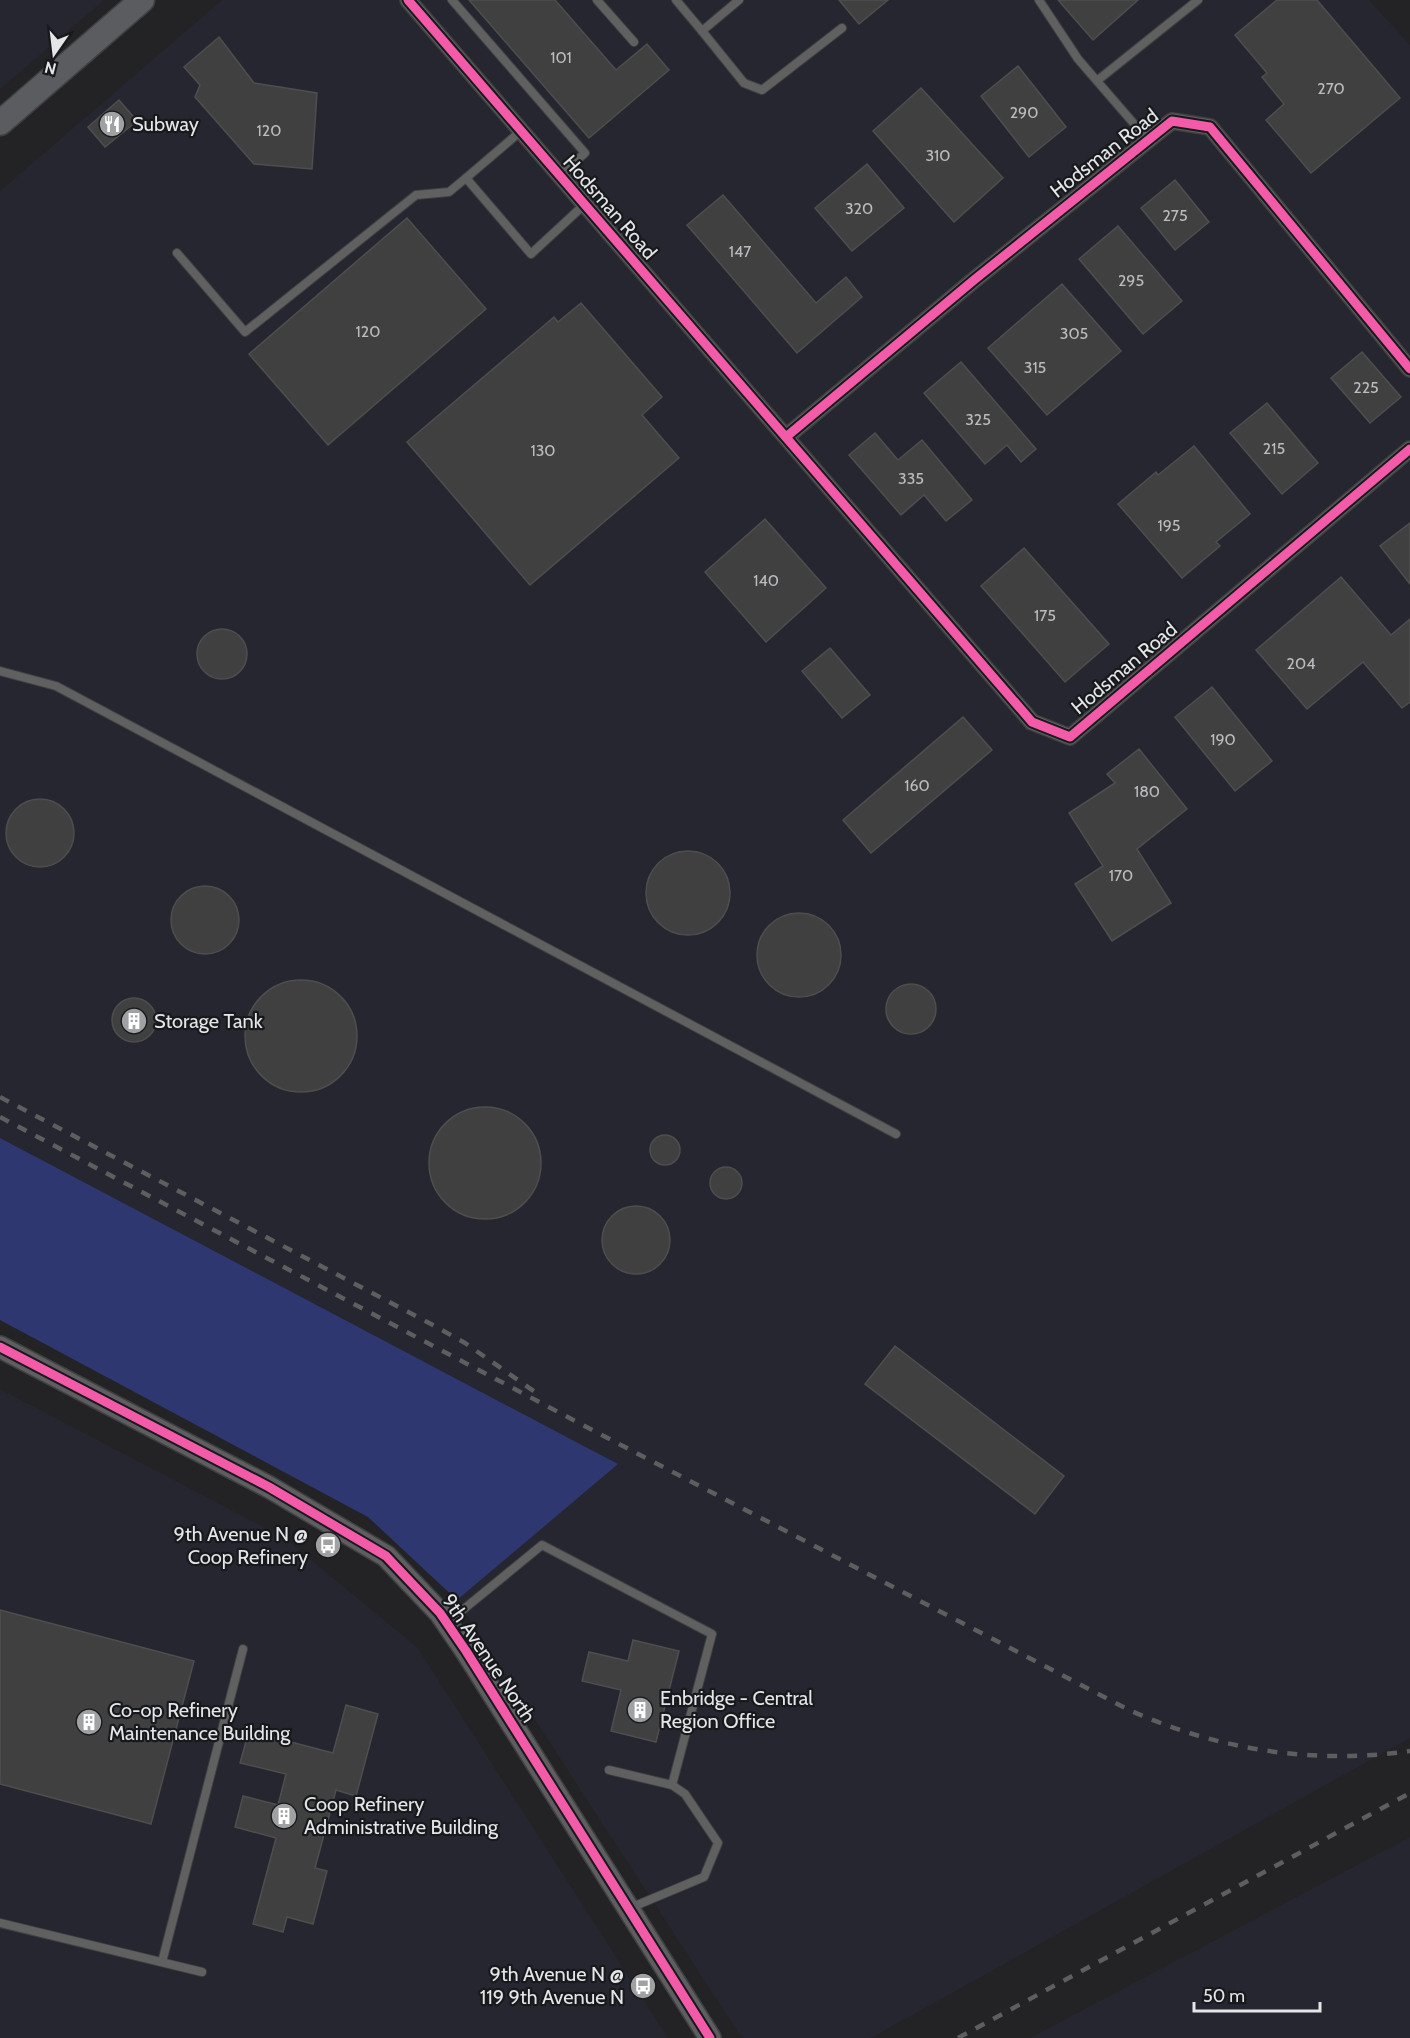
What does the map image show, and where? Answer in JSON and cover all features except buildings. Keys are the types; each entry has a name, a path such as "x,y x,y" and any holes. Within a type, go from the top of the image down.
{"main road":[{"path":"0,123 142,0"}],"street":[{"name":"Hodsman Road","path":"408,0 1032,722 1070,737 1410,449"},
{"name":"Hodsman Road","path":"786,436 974,280 1172,121 1210,127 1410,369"},
{"name":"9th Avenue North","path":"0,1347 269,1487 387,1556 447,1623 710,2038"}],"lane":[{"path":"452,0 585,153 560,176"},
{"path":"597,0 634,42"},
{"path":"676,0 744,83 762,90 842,28"},
{"path":"702,31 739,0"},
{"path":"1039,0 1078,59 1148,140"},
{"path":"1098,80 1198,0"},
{"path":"177,253 245,332 416,195 449,192 522,132"},
{"path":"466,178 531,254 585,204"},
{"path":"0,672 56,686 896,1134"},
{"path":"447,1623 542,1545 712,1634 672,1785"},
{"path":"162,1962 243,1649"},
{"path":"609,1770 672,1785 684,1794 718,1843 704,1877 628,1909"},
{"path":"0,1923 202,1972"}],"shaded area":[{"path":"0,0 104,0 0,89"},
{"path":"222,0 1369,0 1410,45 1410,1738 871,2038 744,2038 738,2032 457,1600 368,1517 0,1320 0,191"},
{"path":"0,1138 618,1464 457,1600 368,1517 0,1320"},
{"path":"0,1389 283,1537 417,1647 668,2038 0,2038"},
{"path":"1410,1837 1410,2038 1030,2038"}],"railway":[{"path":"0,1097 431,1324 465,1343 535,1392"},
{"path":"0,1117 1129,1710 1197,1735 1267,1751 1338,1756 1410,1751"},
{"path":"958,2038 1410,1793"}],"cycle path":[{"path":"408,0 1032,722 1070,737 1410,449"},
{"path":"786,437 974,280 1172,121 1210,127 1410,369"},
{"path":"0,1347 269,1487 386,1556 440,1613 466,1651 710,2038"}],"place":[{"name":"Subway","path":"112,124"},
{"name":"Storage Tank","path":"134,1021"},
{"name":"9th Avenue N @ Coop Refinery","path":"328,1545"},
{"name":"Enbridge - Central Region Office","path":"640,1710"},
{"name":"Co-op Refinery Maintenance Building","path":"89,1722"},
{"name":"Coop Refinery Administrative Building","path":"284,1816"},
{"name":"9th Avenue N @ 119 9th Avenue N","path":"643,1986"}]}
